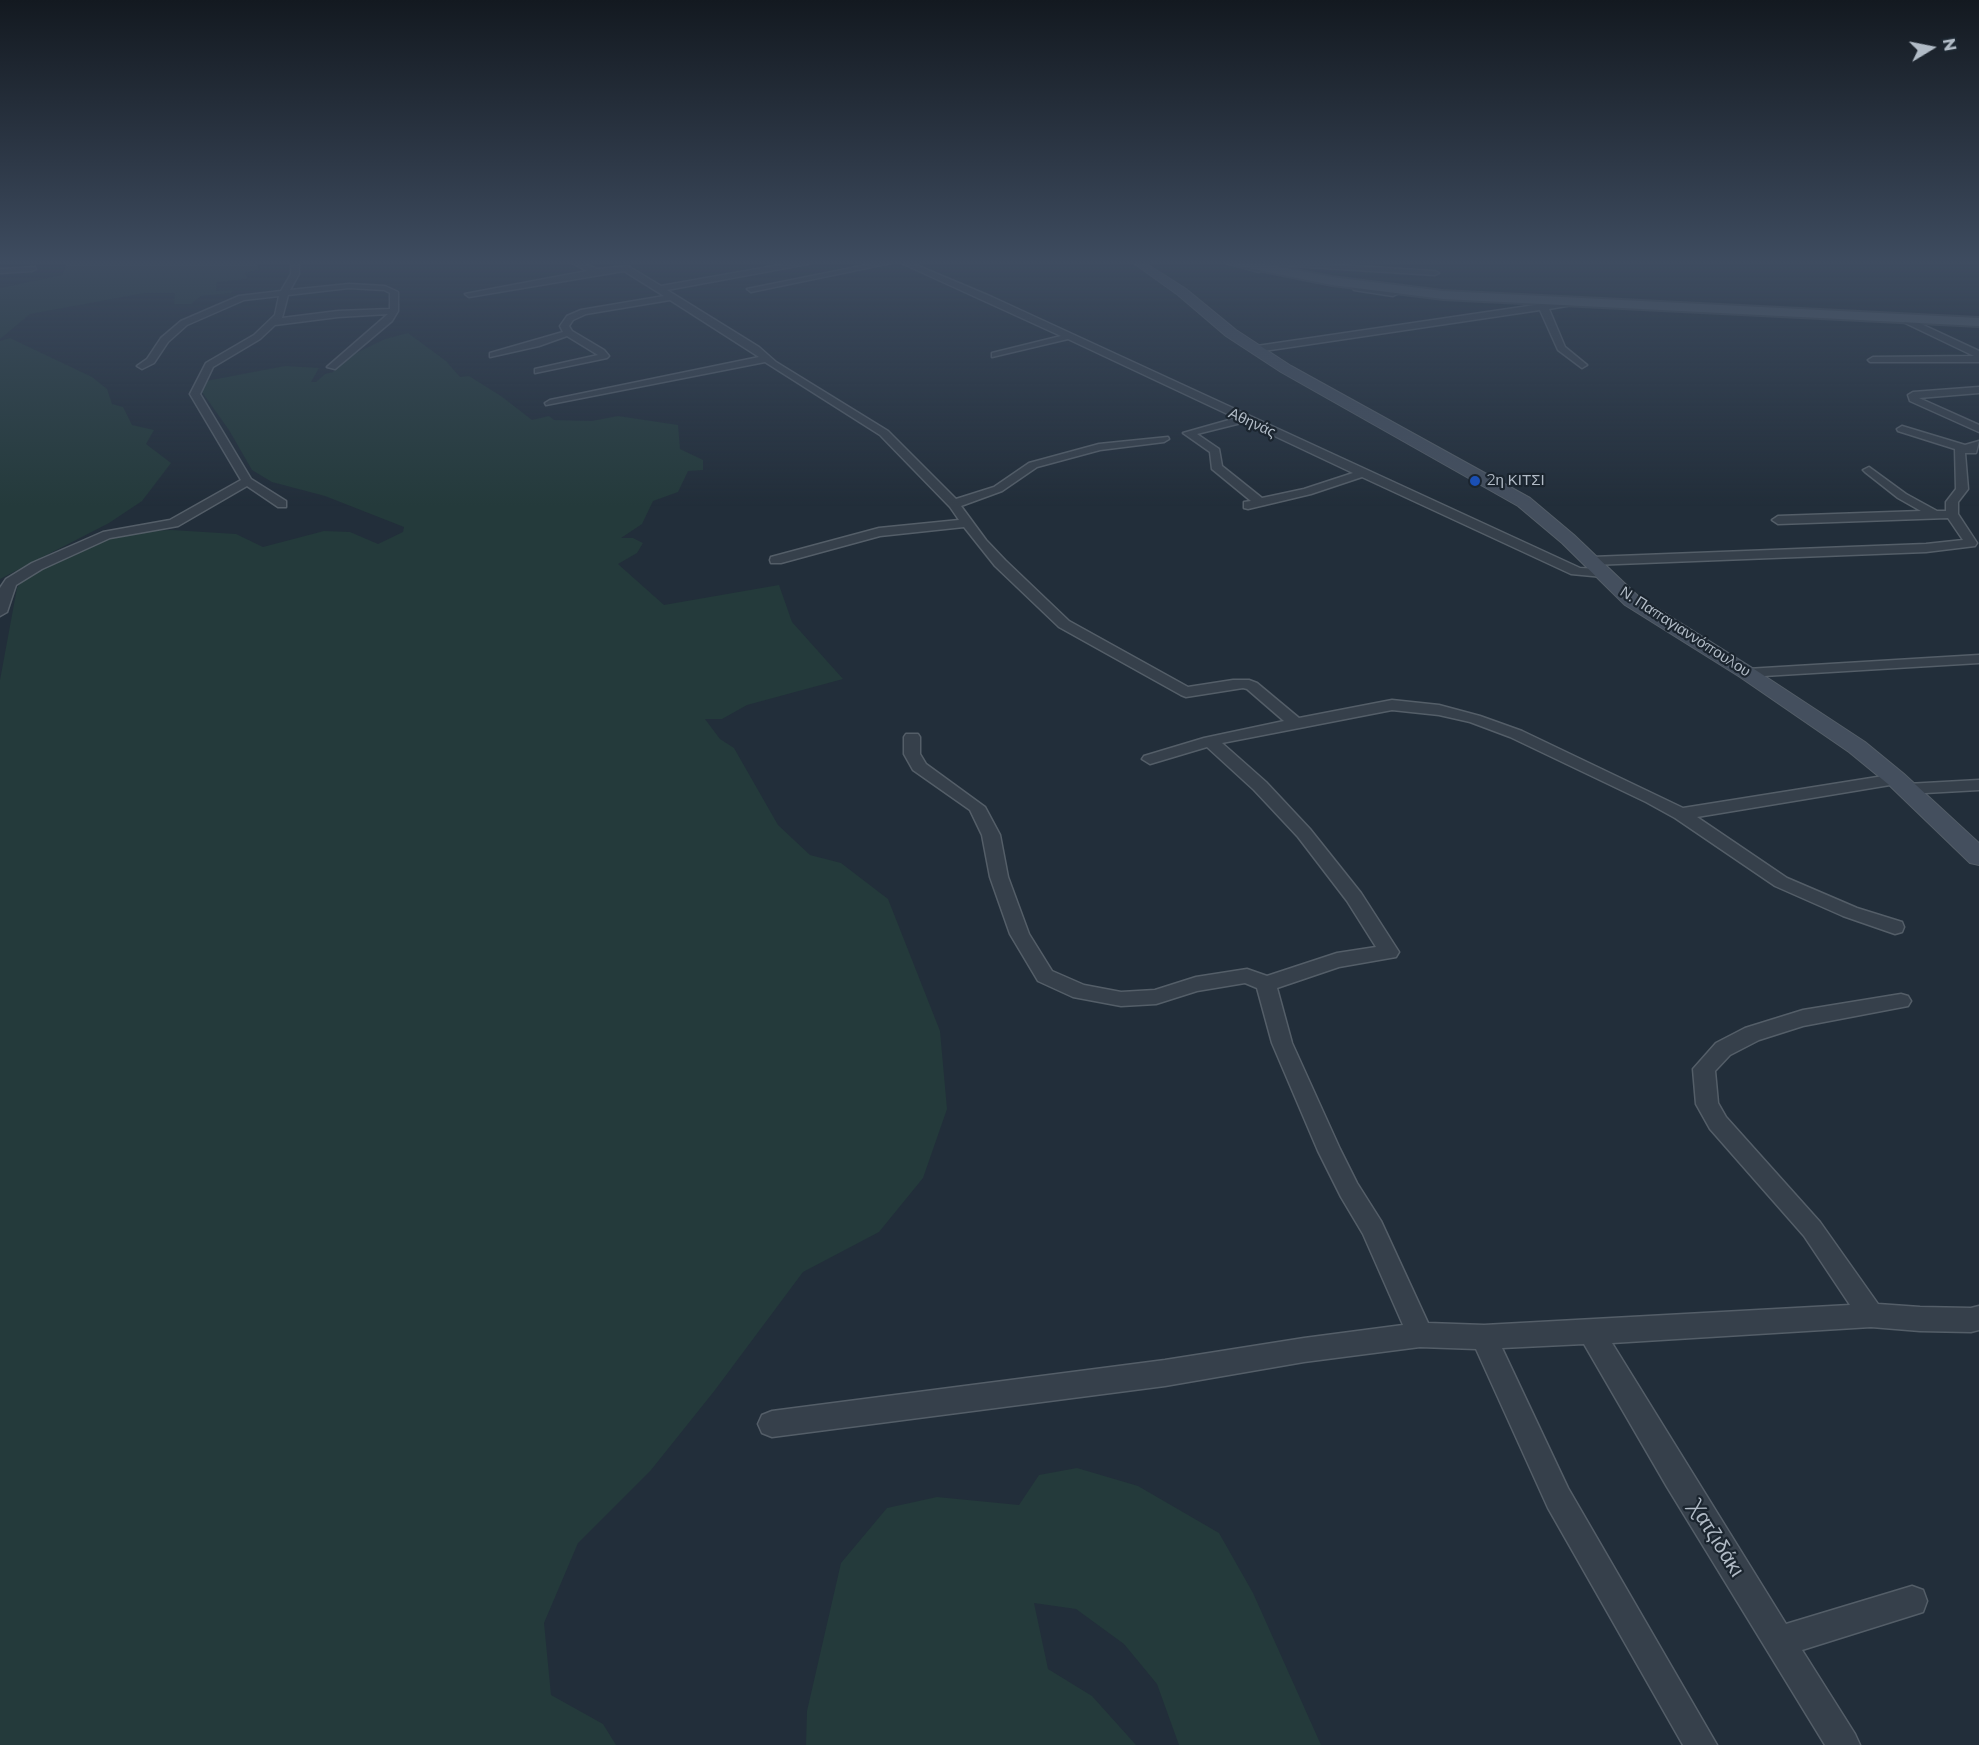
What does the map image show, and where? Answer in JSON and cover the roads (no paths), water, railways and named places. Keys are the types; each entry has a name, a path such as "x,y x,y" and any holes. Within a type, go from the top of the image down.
{"street":[{"path":"142,366 151,361 162,343"},
{"path":"246,343 208,366 195,394 247,481 282,504"},
{"path":"332,367 361,343"},
{"path":"493,355 538,343"},
{"path":"538,371 603,356 604,354 586,343"},
{"path":"745,343 768,358 773,364 884,433 954,504 1000,563 1064,624 1186,692 1244,683 1274,702 1296,723"},
{"path":"995,355 1041,343"},
{"name":"Αθηνάς","path":"1081,343 1576,571 1592,574 1597,567 1926,548 1971,543 1952,514"},
{"name":"Ν. Παπαγιαννόπουλου","path":"1249,343 1347,404 1516,497 1545,519 1632,601 1747,673 1857,747 1901,784 1979,857"},
{"path":"1257,349 1295,343"},
{"path":"1559,343 1561,348 1582,365"},
{"path":"1952,343 1979,357"},
{"path":"1873,360 1979,357"},
{"path":"549,403 768,358"},
{"path":"1979,390 1912,395 1914,399 1979,429"},
{"path":"1244,419 1188,434 1215,451 1216,467 1252,502 1307,492 1363,473"},
{"path":"1902,429 1979,453"},
{"path":"954,504 998,489 1033,465 1099,447 1164,439"},
{"path":"1778,520 1952,514 1952,502 1962,489 1959,451 1979,444"},
{"path":"1869,470 1902,496 1936,515"},
{"path":"0,612 6,589 11,582 37,566 107,535 174,523 247,481"},
{"path":"776,560 879,532 968,523"},
{"path":"1747,673 1979,659"},
{"path":"1150,759 1210,741 1392,705 1439,710 1475,719 1516,734 1652,798 1681,814 1781,882 1850,912 1896,927"},
{"path":"912,737 912,754 919,767 977,807 991,835 999,877 1020,934 1045,976 1080,992 1121,999 1156,997 1196,984 1246,976 1266,984 1337,960 1389,952 1354,897 1304,833 1260,786 1210,741"},
{"path":"1681,814 1901,784 1979,785"},
{"path":"1266,984 1282,1043 1329,1151 1349,1190 1373,1228 1420,1335"},
{"path":"1871,1315 1812,1229 1718,1123 1707,1104 1704,1069 1723,1049 1752,1034 1803,1018 1901,1001"},
{"path":"772,1424 1166,1373 1304,1350 1420,1335 1484,1337 1745,1324 1871,1315 1976,1323"},
{"name":"Χατζιδάκι","path":"1591,1332 1677,1476 1844,1745"},
{"path":"1484,1337 1558,1498 1701,1745"},
{"path":"1780,1641 1912,1601"}],"place":[{"name":"2η ΚΙΤΣΙ","path":"1475,481"}]}
